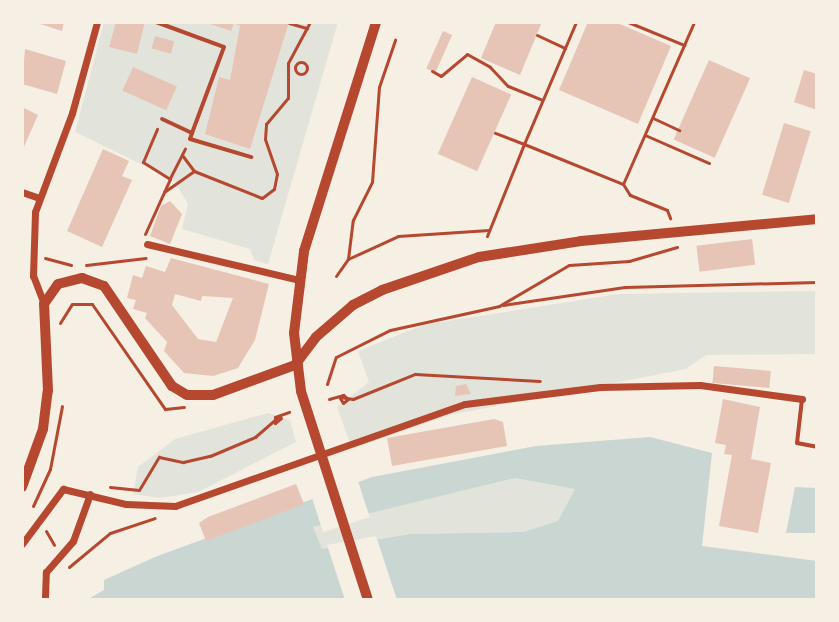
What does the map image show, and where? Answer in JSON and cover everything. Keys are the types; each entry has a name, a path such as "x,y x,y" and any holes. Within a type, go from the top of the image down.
{"main road":[{"path":"368,600 295,365 299,280 376,22"},
{"path":"22,487 43,429 48,391 44,304 49,292 67,280 97,282 112,294 172,386 187,395 228,390 295,365 316,337 351,306 382,290 479,257 581,241 817,219"}],"street":[{"path":"44,304 33,264 39,198 72,113 97,22"},
{"path":"22,192 39,198"},
{"path":"147,244 299,280"},
{"path":"22,544 57,492 69,487 126,504 175,506 465,404 600,387 700,385 802,399"},
{"path":"45,597 46,572 73,541 90,494"}],"lane":[{"path":"156,22 224,47 191,136"},
{"path":"162,119 191,136 251,157"},
{"path":"802,399 797,443 817,447"}],"path":[{"path":"182,155 194,171 262,198 274,189 277,174 265,132 288,98 288,63 310,22"},
{"path":"487,236 576,22"},
{"path":"628,22 684,45"},
{"path":"623,184 694,22"},
{"path":"289,23 307,28"},
{"path":"537,35 565,48"},
{"path":"336,276 348,259 353,220 372,182 379,87 395,40"},
{"path":"432,71 441,76 467,54 490,67 508,86 542,100"},
{"path":"288,63 295,66"},
{"path":"653,118 679,130"},
{"path":"162,119 143,162 170,179"},
{"path":"495,133 623,184 630,195 667,210 670,218"},
{"path":"645,135 709,163"},
{"path":"147,244 141,243 191,136"},
{"path":"164,192 194,171"},
{"path":"348,259 398,236 489,230"},
{"path":"499,306 541,286 569,265 629,261 684,244"},
{"path":"33,264 45,257 59,266 147,258"},
{"path":"327,384 336,357 390,330 499,306 625,287 817,282"},
{"path":"59,333 72,304 92,304 165,409"},
{"path":"329,399 343,395 348,401 340,397 360,397 378,385 415,374 542,381"},
{"path":"27,517 50,469 62,397"},
{"path":"112,486 139,490 159,457 183,462 210,456 255,437 281,416 275,423 275,417 289,412"},
{"path":"65,571 110,533 175,506"},
{"path":"43,527 53,542"}],"shaded area":[{"path":"104,22 338,22 268,264 254,260 250,249 182,229 188,204 174,180 75,132"},
{"path":"817,291 817,354 706,355 686,369 450,415 352,449 337,407 369,382 358,351 423,325 618,294"},
{"path":"268,413 290,420 296,442 198,492 160,498 133,494 138,467 175,439"},
{"path":"650,437 712,453 702,546 817,561 817,600 87,600 104,590 104,580 155,557 372,477 536,446","holes":["515,478 575,489 558,521 523,532 410,534 322,549 313,527"]},
{"path":"515,478 576,489 558,521 523,532 410,534 322,550 312,527"},
{"path":"795,487 817,488 817,533 786,533"}],"pier":[{"path":"357,478 370,517 323,532 310,493"},
{"path":"376,536 397,600 345,600 327,545"}],"building":[{"path":"34,22 64,22 62,31"},
{"path":"116,22 145,22 137,54 109,47"},
{"path":"204,22 289,22 250,149 205,134 219,77 230,80 240,26 234,23 231,31"},
{"path":"496,22 542,22 520,75 481,58"},
{"path":"588,22 615,22 671,46 638,124 559,90"},
{"path":"443,31 452,35 435,73 426,68"},
{"path":"155,36 174,41 171,54 152,49"},
{"path":"25,49 66,61 57,94 22,84"},
{"path":"709,60 750,78 715,158 674,139"},
{"path":"133,67 177,87 166,110 122,91"},
{"path":"804,70 817,74 817,110 794,102"},
{"path":"472,77 511,94 477,171 438,154"},
{"path":"22,107 38,115 22,151"},
{"path":"784,123 811,131 789,203 762,195"},
{"path":"103,149 129,161 122,176 132,180 102,247 67,231"},
{"path":"170,201 182,214 170,244 150,236 161,206"},
{"path":"752,239 755,265 700,272 696,246"},
{"path":"171,258 269,284 255,340 238,368 213,376 184,373 164,351 167,342 145,318 147,313 133,309 136,300 127,298 133,275 142,278 146,266 165,272","holes":["175,294 201,301 202,296 233,298 216,342 198,339 172,305"]},
{"path":"714,366 771,371 769,388 713,383"},
{"path":"466,384 471,394 455,396 456,386"},
{"path":"723,399 760,407 751,459 771,463 758,533 719,526 732,455 724,454 726,445 715,443"},
{"path":"494,419 503,422 507,446 392,466 387,438"},
{"path":"296,484 304,504 206,541 199,523 208,517"}]}
